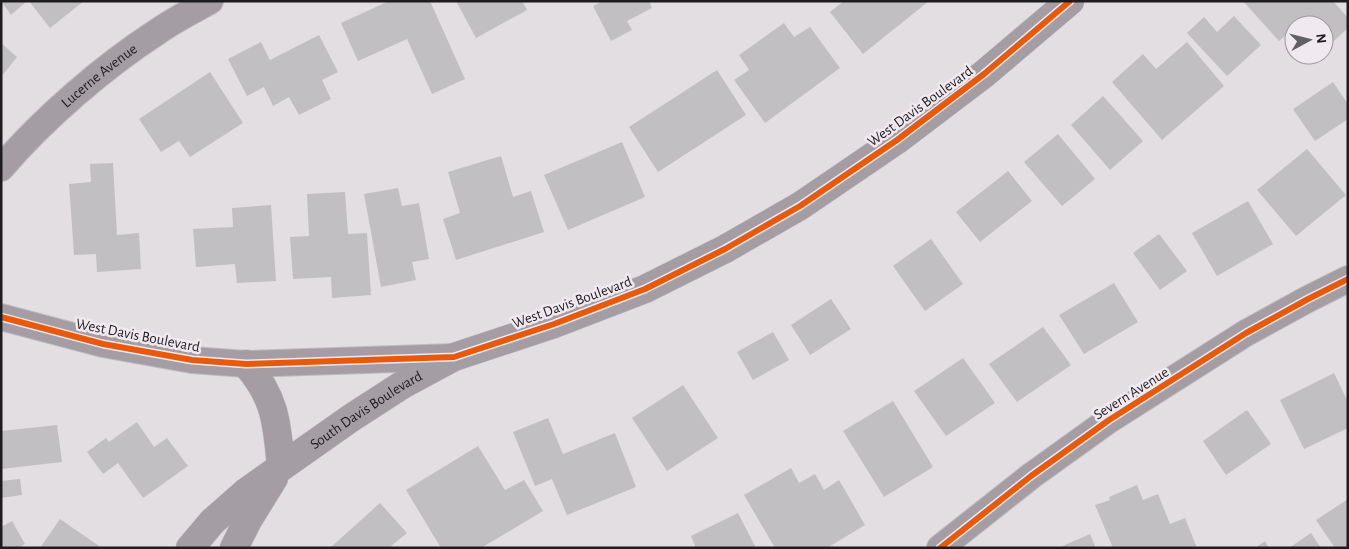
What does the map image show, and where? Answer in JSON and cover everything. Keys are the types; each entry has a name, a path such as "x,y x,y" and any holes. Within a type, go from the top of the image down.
{"street":[{"name":"Lucerne Avenue","path":"1,168 18,148 51,116 121,57 158,31 210,1"},
{"name":"West Davis Boulevard","path":"1,316 104,344 192,360 246,364 454,357 554,324 645,289 742,240 800,206 897,140 984,74 1070,1"},
{"name":"Severn Avenue","path":"940,548 1031,476 1109,420 1246,333 1348,279"},
{"name":"South Davis Boulevard","path":"190,548 212,522 246,492 351,418 402,385 454,357"},
{"path":"246,364 257,376 272,407 276,423 281,467"},
{"name":"South Davis Boulevard","path":"234,548 248,520 281,467"}],"building":[{"path":"1,1 27,1 11,15"},
{"path":"29,1 84,1 50,28"},
{"path":"389,1 430,1 465,79 432,94 407,39 358,61 341,23"},
{"path":"456,1 522,1 527,10 476,38"},
{"path":"603,1 649,1 652,8 627,21 632,30 611,41 593,6"},
{"path":"844,1 929,1 863,54 830,12"},
{"path":"1243,1 1333,1 1348,18 1348,28 1334,41 1334,15 1284,15 1284,37 1279,41"},
{"path":"1234,16 1261,45 1227,76 1187,33 1204,17 1217,32"},
{"path":"784,23 794,37 810,27 840,68 765,123 734,80 749,70 739,55"},
{"path":"319,35 338,72 322,80 331,99 299,115 289,97 273,106 264,87 247,96 228,59 261,42 270,60"},
{"path":"1187,42 1224,86 1162,140 1112,82 1143,54 1156,69"},
{"path":"1,43 17,57 1,77"},
{"path":"717,70 746,115 658,172 629,127"},
{"path":"210,72 243,123 190,157 179,141 161,152 139,119"},
{"path":"1333,82 1348,104 1348,119 1315,141 1293,109"},
{"path":"1103,96 1143,141 1110,170 1071,125"},
{"path":"1058,134 1095,179 1062,206 1024,162"},
{"path":"622,142 645,197 568,230 544,175"},
{"path":"1307,149 1346,195 1296,236 1257,190"},
{"path":"501,156 513,197 531,191 544,232 456,260 443,219 460,213 448,172"},
{"path":"113,163 117,235 139,233 141,269 97,272 96,254 74,255 69,184 91,182 90,164"},
{"path":"1008,171 1032,201 980,242 956,212"},
{"path":"398,188 402,206 419,203 429,259 412,262 416,280 381,287 364,194"},
{"path":"345,192 348,234 367,233 371,295 332,298 331,277 293,279 290,237 309,236 307,194"},
{"path":"1248,201 1273,244 1217,276 1192,233"},
{"path":"271,205 276,281 237,283 235,264 196,267 193,229 233,227 232,208"},
{"path":"1159,234 1187,271 1160,290 1133,253"},
{"path":"931,239 963,284 925,311 893,266"},
{"path":"1114,283 1138,322 1084,354 1059,315"},
{"path":"831,299 851,329 810,355 791,325"},
{"path":"1043,327 1071,365 1017,402 989,364"},
{"path":"773,332 789,360 753,380 737,352"},
{"path":"963,358 995,403 946,436 914,391"},
{"path":"1334,373 1348,402 1348,428 1304,449 1280,400"},
{"path":"683,385 718,438 667,471 632,418"},
{"path":"893,401 933,467 884,497 843,431"},
{"path":"1247,410 1271,444 1226,475 1203,441"},
{"path":"548,418 563,454 615,433 636,487 567,515 552,479 535,486 513,432"},
{"path":"137,422 154,447 167,438 188,466 143,498 118,463 103,474 87,452 106,438 109,442"},
{"path":"57,425 62,462 1,469 1,431"},
{"path":"478,446 505,490 524,480 543,511 481,548 441,548 406,490"},
{"path":"791,468 799,483 815,474 824,490 839,480 865,525 827,548 775,548 744,495"},
{"path":"20,479 22,495 1,498 1,481"},
{"path":"1137,485 1143,500 1158,494 1170,524 1185,518 1197,548 1113,548 1095,505 1110,500 1109,497"},
{"path":"1348,499 1348,548 1335,548 1316,520"},
{"path":"380,503 407,533 391,546 392,548 330,548"},
{"path":"738,513 756,548 696,548 691,536"},
{"path":"60,519 99,546 98,548 40,548"},
{"path":"12,521 25,544 18,548 1,548 1,527"},
{"path":"1311,533 1321,548 1289,548"},
{"path":"1090,534 1096,548 1058,548"},
{"path":"1265,541 1269,548 1255,548"}],"cycle path":[{"path":"1,317 103,344 192,360 246,364 454,357 554,324 645,289 725,249 800,206 897,140 984,74 1070,1"},
{"path":"940,548 1031,476 1109,420 1246,333 1348,279"}]}
